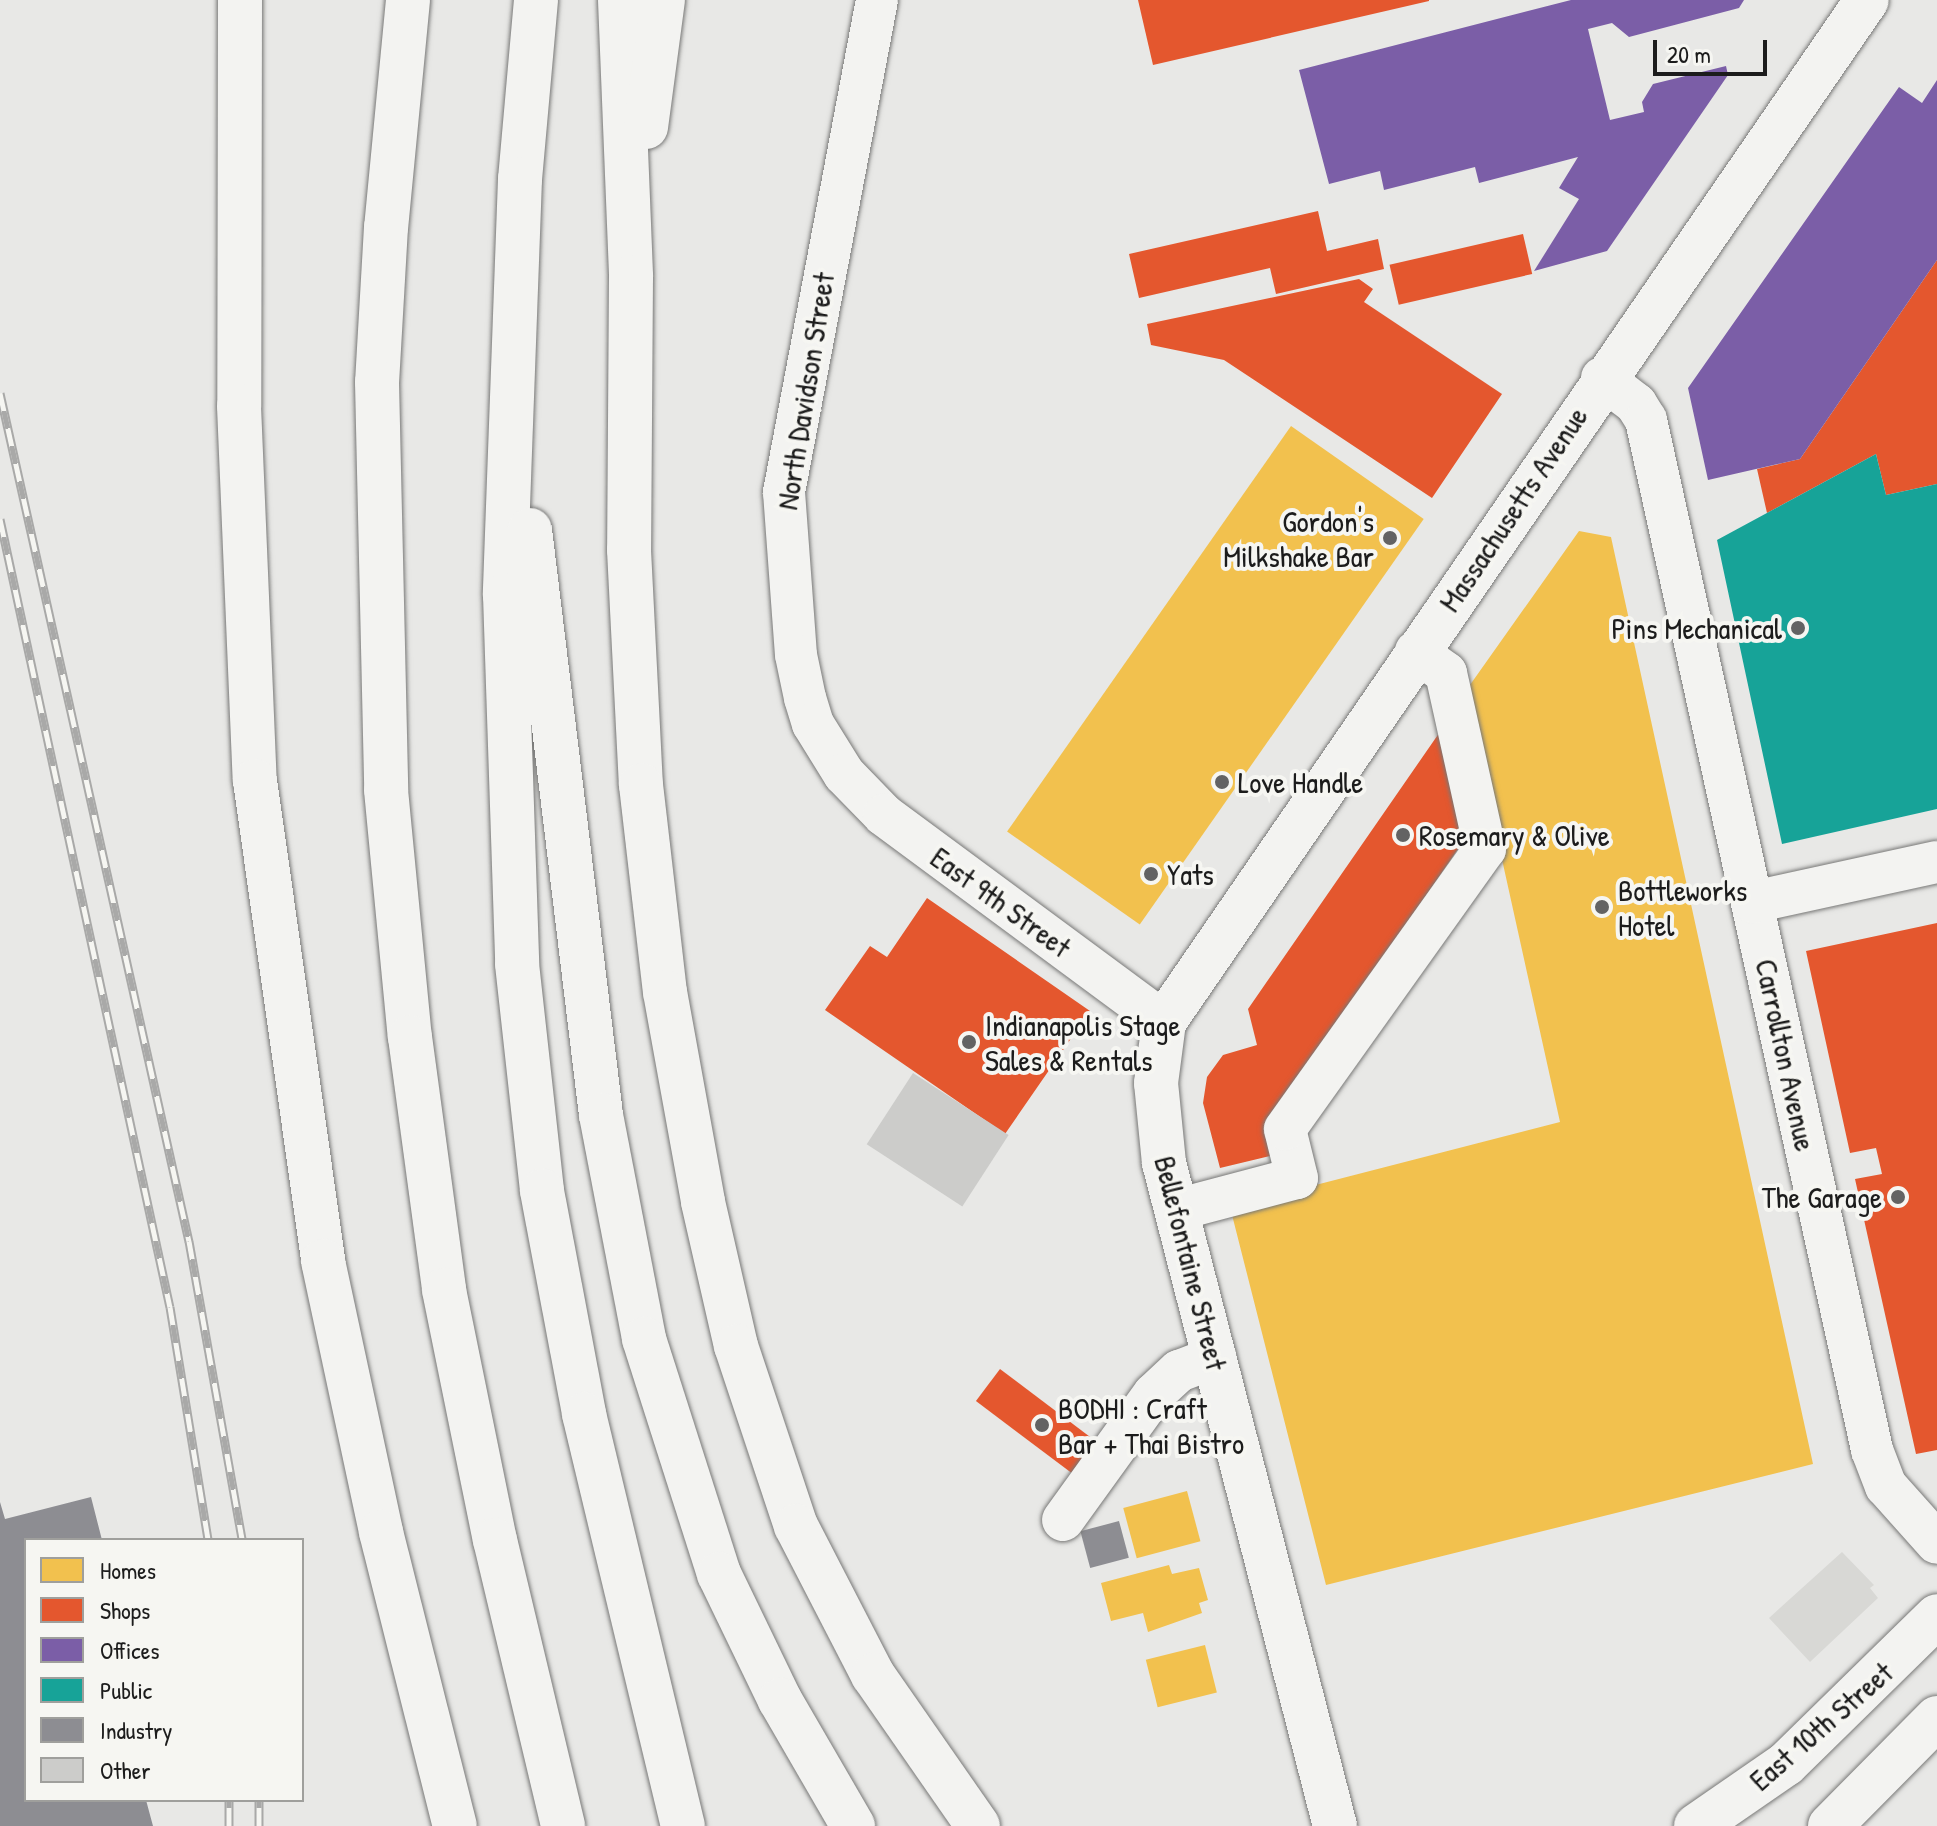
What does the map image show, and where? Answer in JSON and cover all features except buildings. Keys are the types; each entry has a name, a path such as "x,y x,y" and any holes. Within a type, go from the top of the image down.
{"main road":[{"path":"240,0 239,406 255,781 323,1261 381,1532 455,1826"},
{"path":"408,0 386,227 377,382 386,790 410,1037 444,1290 495,1540 563,1826"},
{"path":"536,0 511,365 505,595 509,819 527,1087 587,1429 683,1826"},
{"path":"620,0 632,300 629,550 641,785 665,992 709,1231 760,1432 796,1526 873,1675 978,1826"},
{"path":"632,300 663,0"},
{"name":"Massachusetts Avenue","path":"1164,1022 1602,378 1867,0"},
{"path":"511,365 583,985 622,1244 644,1339 719,1574 780,1700 853,1826"},
{"name":"Bellefontaine Street","path":"1164,1022 1157,1124 1176,1210 1335,1826"},
{"name":"East 10th Street","path":"1696,1826 1786,1764 1937,1616"},
{"path":"1830,1826 1937,1718"}],"street":[{"name":"North Davidson Street","path":"844,774 813,724 798,672 784,492 877,0"},
{"name":"Carrollton Avenue","path":"1602,378 1636,404 1646,420 1875,1462 1886,1486 1937,1543"},
{"path":"1176,1210 1297,1178 1285,1129 1485,849 1446,673 1416,652"},
{"name":"East 9th Street","path":"844,774 884,815 1164,1022"},
{"path":"1753,902 1937,862"},
{"path":"1063,1520 1154,1394 1179,1371 1215,1357"}],"shaded area":[{"path":"1842,1552 1874,1585 1870,1588 1878,1598 1810,1662 1769,1618"}],"railway":[{"path":"0,393 189,1241 242,1538"},
{"path":"0,519 170,1307 208,1538"},
{"path":"229,1802 229,1826"},
{"path":"259,1802 259,1826"}],"place":[{"name":"Gordon's Milkshake Bar","path":"1390,538"},
{"name":"Pins Mechanical","path":"1798,628"},
{"name":"Love Handle","path":"1222,782"},
{"name":"Rosemary & Olive","path":"1403,835"},
{"name":"Yats","path":"1151,874"},
{"name":"Bottleworks Hotel","path":"1602,907"},
{"name":"Indianapolis Stage Sales & Rentals","path":"969,1042"},
{"name":"The Garage","path":"1898,1197"},
{"name":"BODHI : Craft Bar + Thai Bistro","path":"1042,1425"}]}
